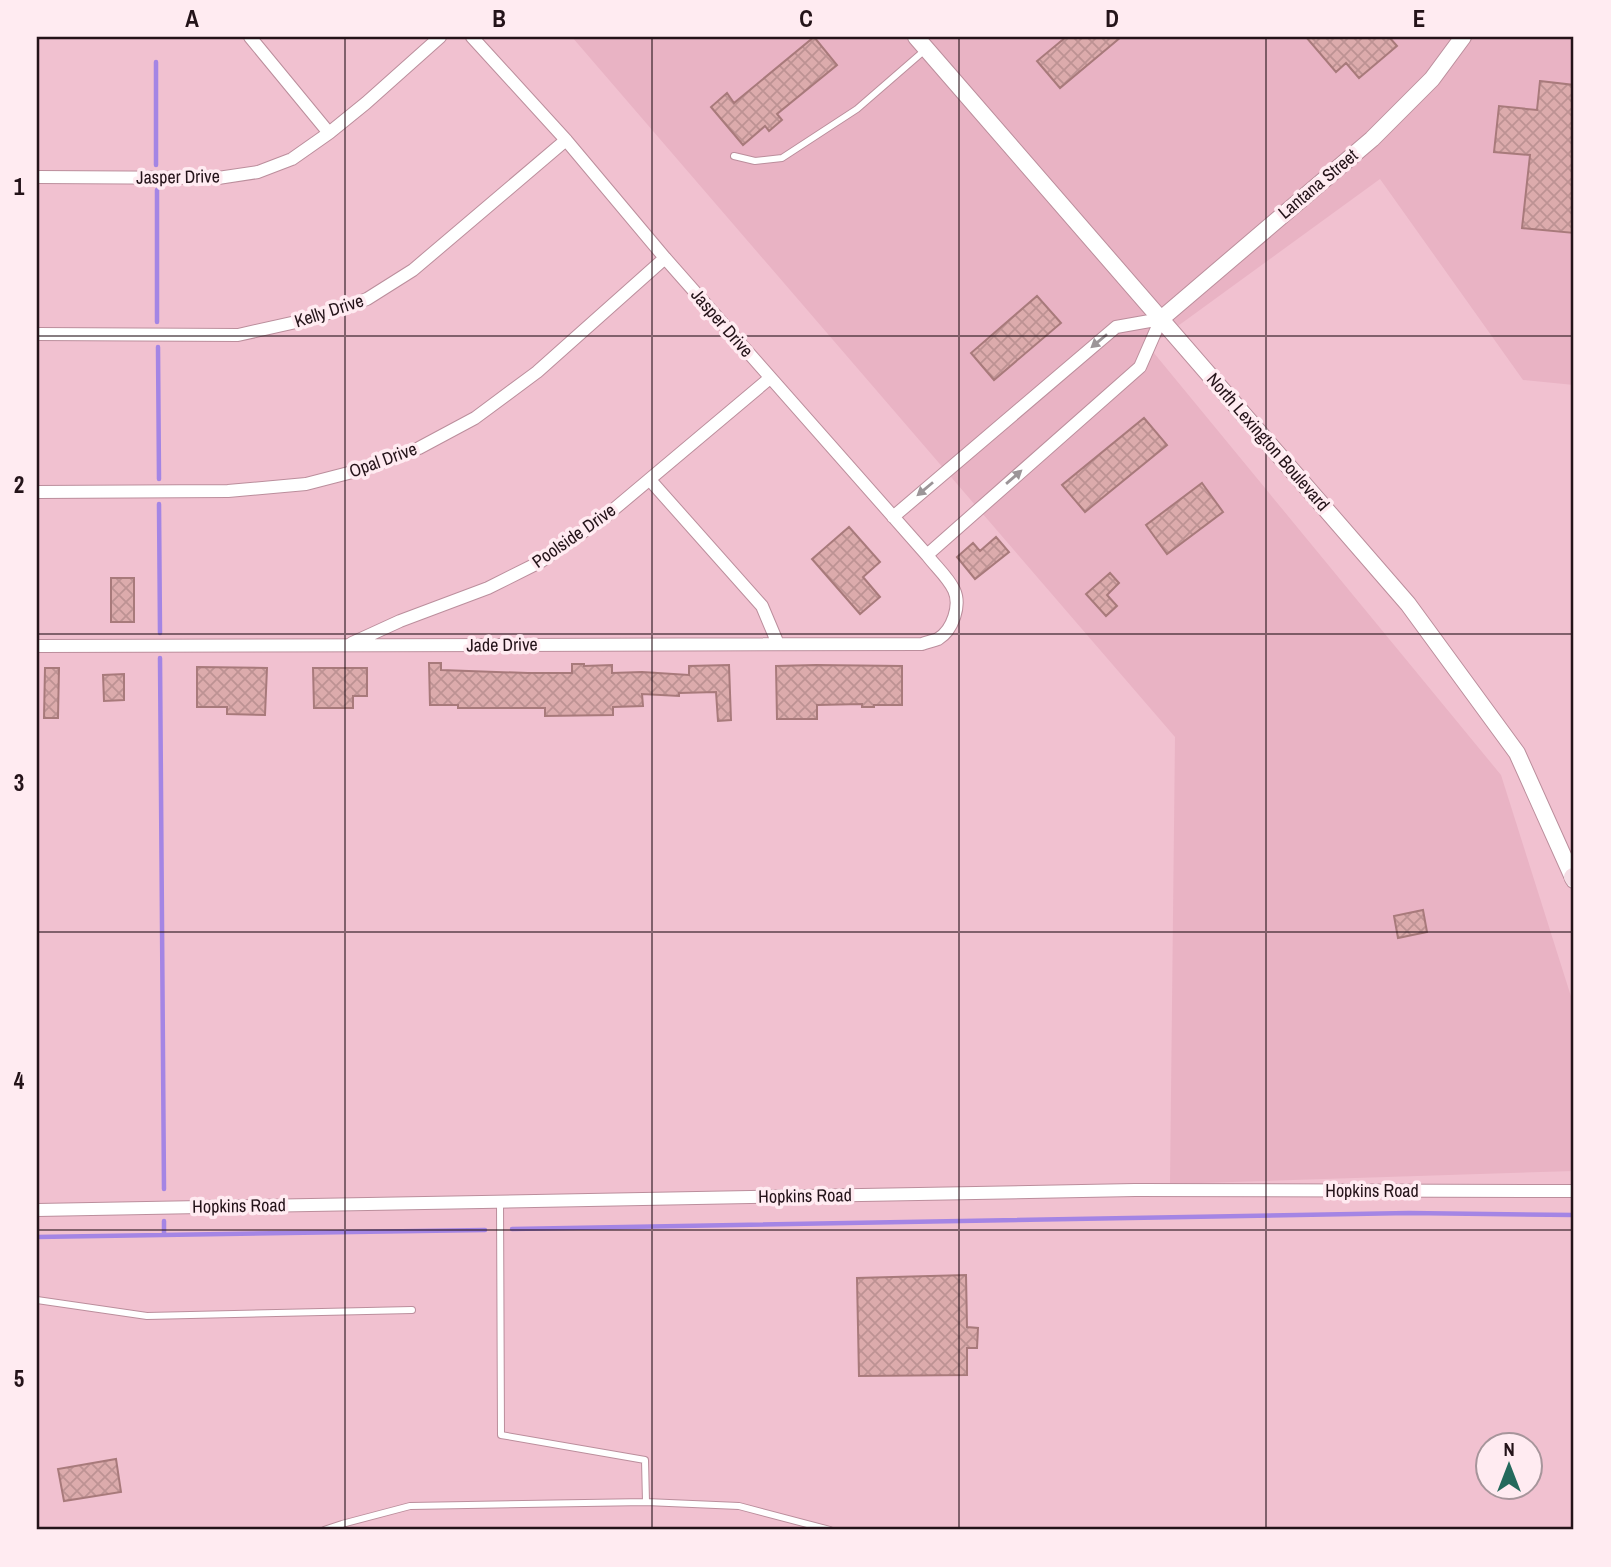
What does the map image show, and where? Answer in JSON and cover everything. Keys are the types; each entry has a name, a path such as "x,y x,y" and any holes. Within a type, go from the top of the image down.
{"street":[{"path":"250,37 329,133"},
{"name":"Jasper Drive","path":"37,177 218,178 258,172 292,159 329,133 440,37"},
{"name":"Jasper Drive","path":"472,37 566,140 665,258 953,587 957,599 955,615"},
{"name":"Lantana Street","path":"926,555 1140,366 1161,319 1371,139 1432,79 1463,37"},
{"name":"North Lexington Boulevard","path":"921,43 1408,604 1517,753 1574,878"},
{"name":"Kelly Drive","path":"37,334 238,335 314,318 367,299 422,262 566,140"},
{"name":"Opal Drive","path":"37,492 228,491 306,484 375,465 419,448 475,418 537,372 665,258"},
{"path":"893,517 1116,327 1161,319"},
{"name":"Poolside Drive","path":"348,645 400,621 488,588 540,562 607,515 770,378"},
{"path":"650,480 762,606 778,644"},
{"name":"Jade Drive","path":"37,646 922,644 939,638 948,629 955,615"},
{"name":"Hopkins Road","path":"37,1209 1135,1190 1574,1191"}],"lane":[{"path":"734,156 755,162 782,158 857,109 921,43"},
{"path":"500,1201 501,1435 645,1460 646,1502"},
{"path":"37,1300 147,1316 412,1310"},
{"path":"324,1530 410,1506 646,1502 739,1506 830,1530"}],"shaded area":[{"path":"572,37 1574,37 1574,385 1523,380 1380,179 1149,347 1501,775 1574,1006 1574,1171 1170,1184 1175,737"}],"building":[{"path":"814,37 837,65 777,114 782,120 769,131 765,126 743,145 711,107 727,93 734,103"},
{"path":"1066,37 1121,37 1060,88 1037,61"},
{"path":"1306,37 1389,37 1397,46 1359,78 1346,63 1336,72"},
{"path":"1540,81 1574,85 1574,233 1522,228 1530,155 1494,152 1499,106 1537,110"},
{"path":"1037,296 1061,323 994,380 971,353"},
{"path":"1144,418 1167,445 1085,512 1062,485"},
{"path":"1202,483 1223,512 1167,554 1146,525"},
{"path":"849,527 880,562 863,577 880,597 860,614 812,559"},
{"path":"996,537 1009,552 975,579 957,557 973,543 980,551"},
{"path":"1110,573 1119,583 1107,595 1117,606 1106,616 1086,594"},
{"path":"111,578 134,578 134,622 111,622"},
{"path":"429,663 441,663 441,670 528,673 572,673 572,664 612,665 612,673 689,675 689,666 729,665 731,720 718,721 716,692 679,693 679,696 642,694 643,706 613,707 613,715 545,716 545,708 458,708 458,705 430,705"},
{"path":"776,666 902,666 902,705 817,705 817,719 777,719"},
{"path":"197,667 267,668 265,715 227,714 227,707 197,707"},
{"path":"45,668 59,668 58,718 44,718"},
{"path":"313,668 367,668 367,696 353,696 353,708 314,708"},
{"path":"124,674 124,700 104,701 103,675"},
{"path":"1423,910 1427,932 1398,938 1394,916"},
{"path":"966,1275 967,1327 978,1328 977,1348 967,1348 967,1375 859,1376 857,1278"},
{"path":"116,1459 121,1492 64,1501 58,1469"}],"waterway":[{"path":"156,62 156,165"},
{"path":"157,190 157,322"},
{"path":"158,347 159,479"},
{"path":"159,504 160,633"},
{"path":"160,658 164,1189"},
{"path":"512,1229 1409,1213 1574,1215"},
{"path":"164,1221 164,1235"},
{"path":"37,1237 485,1230"}]}
